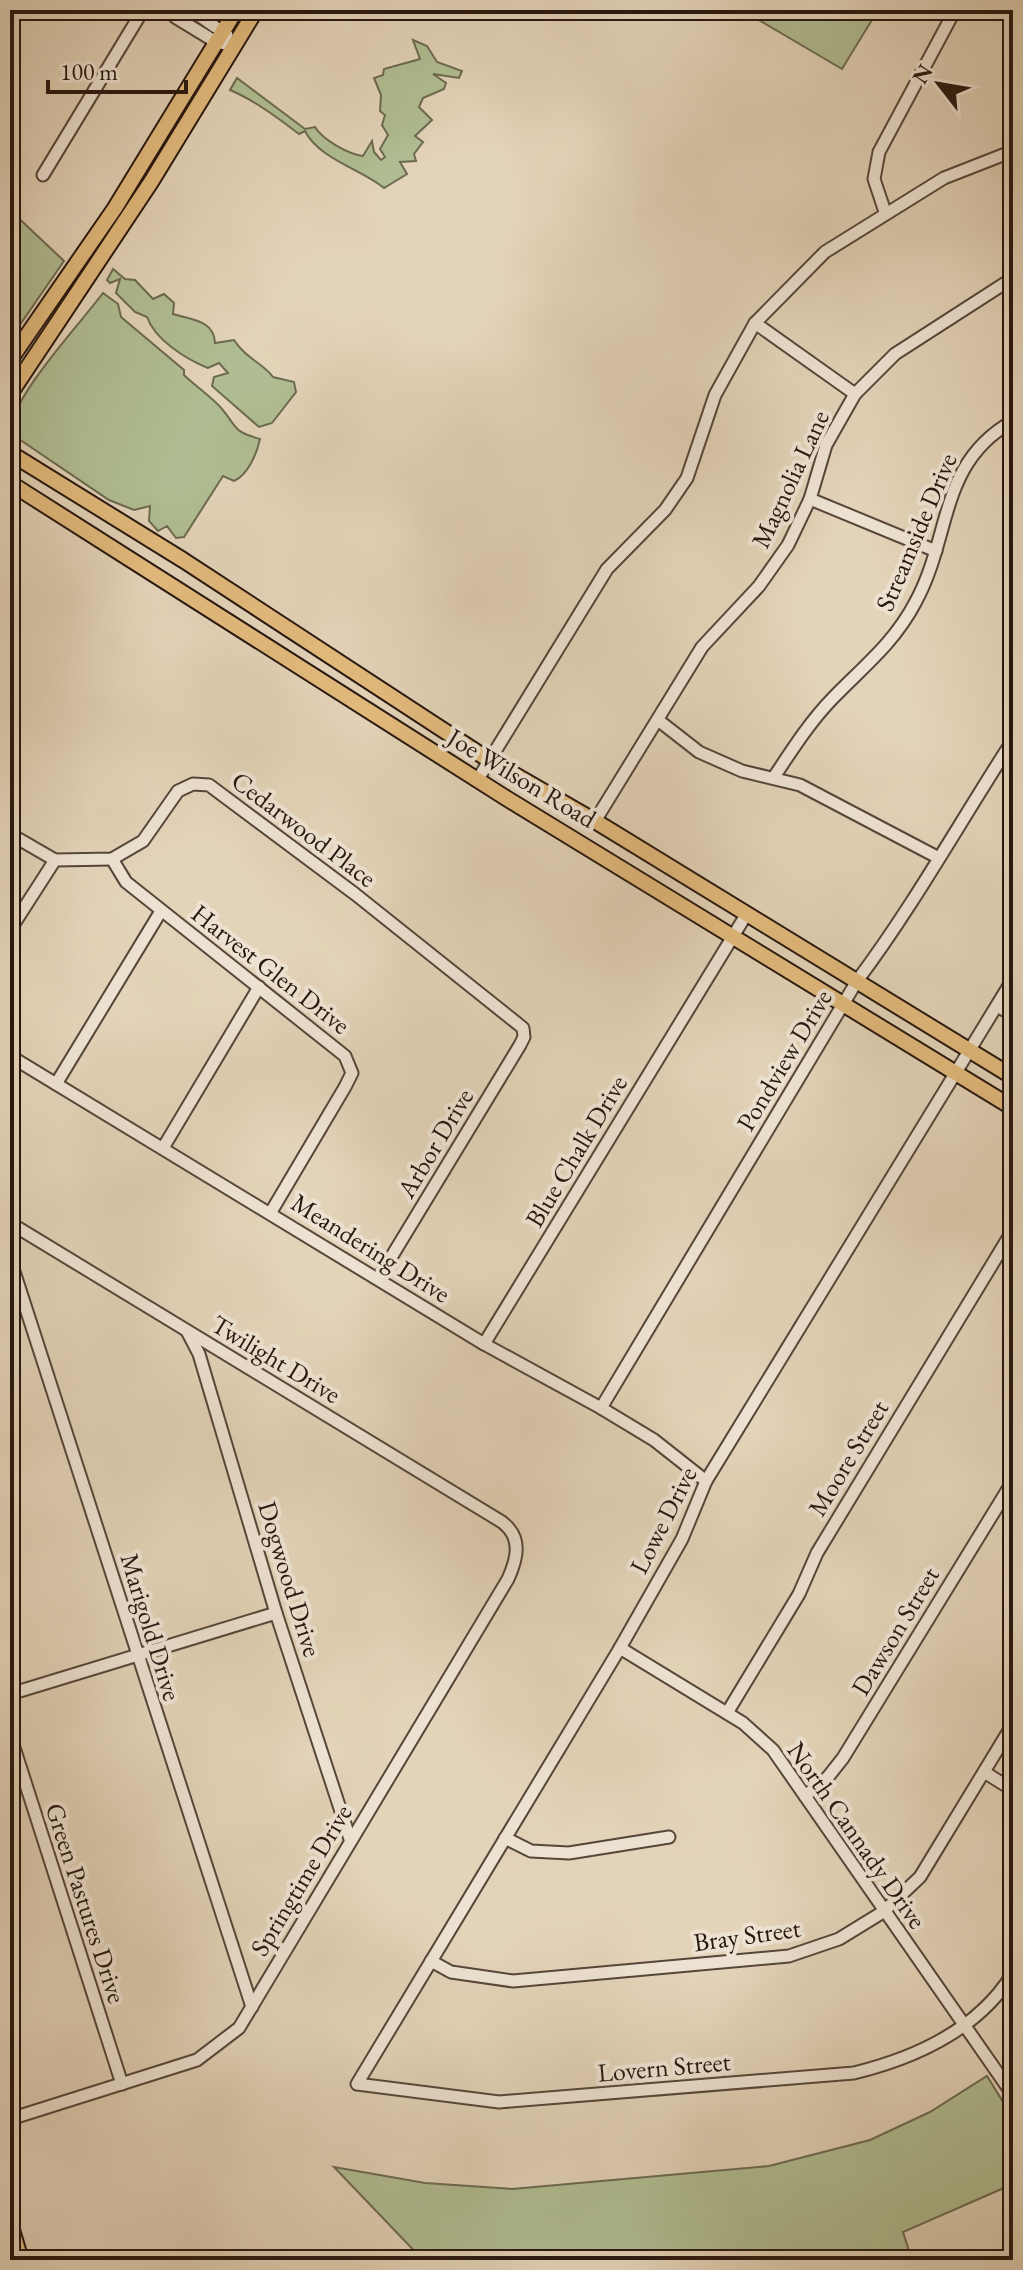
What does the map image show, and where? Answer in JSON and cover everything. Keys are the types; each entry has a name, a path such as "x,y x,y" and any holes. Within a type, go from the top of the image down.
{"main road":[{"path":"10,360 115,208 236,10"},
{"path":"10,394 151,182 256,10"},
{"name":"Joe Wilson Road","path":"10,453 183,560 489,760 595,821 1013,1077"},
{"name":"Joe Wilson Road","path":"10,483 478,779 1013,1108"},
{"path":"10,2223 21,2260"}],"street":[{"path":"43,175 143,10"},
{"path":"171,10 175,17 220,36"},
{"path":"191,10 234,46"},
{"path":"885,212 874,179 879,152 955,10"},
{"path":"478,779 607,569 665,510 687,478 715,395 755,323 825,252 885,212 944,178 1013,151"},
{"name":"Magnolia Lane","path":"595,821 702,647 759,586 788,545 810,499 826,445 855,394 913,340 1013,278"},
{"path":"755,323 855,394"},
{"name":"Streamside Drive","path":"774,777 813,720 892,641 917,601 936,551 956,482 976,447 1013,421"},
{"path":"810,499 936,551"},
{"path":"658,720 699,752 742,771 800,785 937,857"},
{"name":"Pondview Drive","path":"601,1408 844,1002 892,935 937,857 1013,740"},
{"name":"Cedarwood Place","path":"112,859 143,841 178,791 193,784 209,785 355,894 523,1028"},
{"path":"10,834 55,860 112,859"},
{"name":"Harvest Glen Drive","path":"112,859 126,882 345,1056 352,1073 271,1212"},
{"path":"10,930 55,860"},
{"path":"56,1084 161,911"},
{"name":"Blue Chalk Drive","path":"484,1344 746,915"},
{"name":"Lowe Drive","path":"357,2084 620,1648 682,1539 706,1481 1013,979"},
{"path":"163,1148 259,987"},
{"path":"997,1006 1013,1015"},
{"name":"Arbor Drive","path":"378,1279 520,1045 524,1037 523,1028"},
{"name":"Meandering Drive","path":"10,1056 484,1344 654,1440 706,1481"},
{"name":"Twilight Drive","path":"10,1223 502,1522 515,1538"},
{"name":"Moore Street","path":"727,1713 799,1594 817,1553 1008,1248 1013,1230"},
{"name":"Marigold Drive","path":"10,1259 252,2007"},
{"name":"Dogwood Drive","path":"187,1332 199,1354 276,1613 350,1839"},
{"name":"Dawson Street","path":"805,1796 828,1777 843,1758 1013,1481"},
{"name":"Springtime Drive","path":"10,2119 197,2060 212,2052 239,2028 508,1579 516,1562 515,1538"},
{"path":"10,1694 276,1613"},
{"name":"North Cannady Drive","path":"620,1648 727,1713 773,1750 1013,2095"},
{"name":"Bray Street","path":"431,1961 451,1972 513,1981 789,1956 839,1939 883,1912 920,1877 1013,1724"},
{"name":"Green Pastures Drive","path":"10,1735 122,2084"},
{"path":"984,1772 1013,1790"},
{"path":"505,1838 531,1851 569,1853 669,1837"},
{"name":"Lovern Street","path":"357,2084 499,2102 854,2073 904,2061 964,2026 1013,1973"}],"green space":[{"path":"742,10 878,10 842,69"},
{"path":"413,40 427,46 437,62 462,71 459,78 433,74 446,83 444,89 423,98 419,107 432,120 415,136 423,142 414,154 416,161 400,162 407,174 384,188 320,149 305,131 299,134 257,104 230,90 237,78 305,129 315,127 343,149 363,156 372,141 374,152 381,160 385,157 380,149 388,135 382,125 385,115 380,111 381,95 374,78 383,75 384,69 420,59"},
{"path":"10,210 64,261 10,339"},
{"path":"113,269 125,279 135,280 153,299 164,294 174,303 173,314 206,325 214,335 215,343 234,340 273,377 294,382 296,392 272,423 259,427 212,386 214,377 228,373 219,363 208,368 164,341 147,317 135,312 116,293 120,279 110,283 107,280"},
{"path":"103,293 118,304 121,317 184,370 184,375 218,405 236,428 260,439 248,469 234,481 223,476 184,537 176,538 167,526 158,531 149,521 150,506 134,510 109,500 10,433 13,418 33,381"},
{"path":"987,2076 1013,2118 1013,2184 903,2232 912,2260 423,2260 334,2167 425,2183 512,2189 769,2166 870,2140 930,2112"}]}
